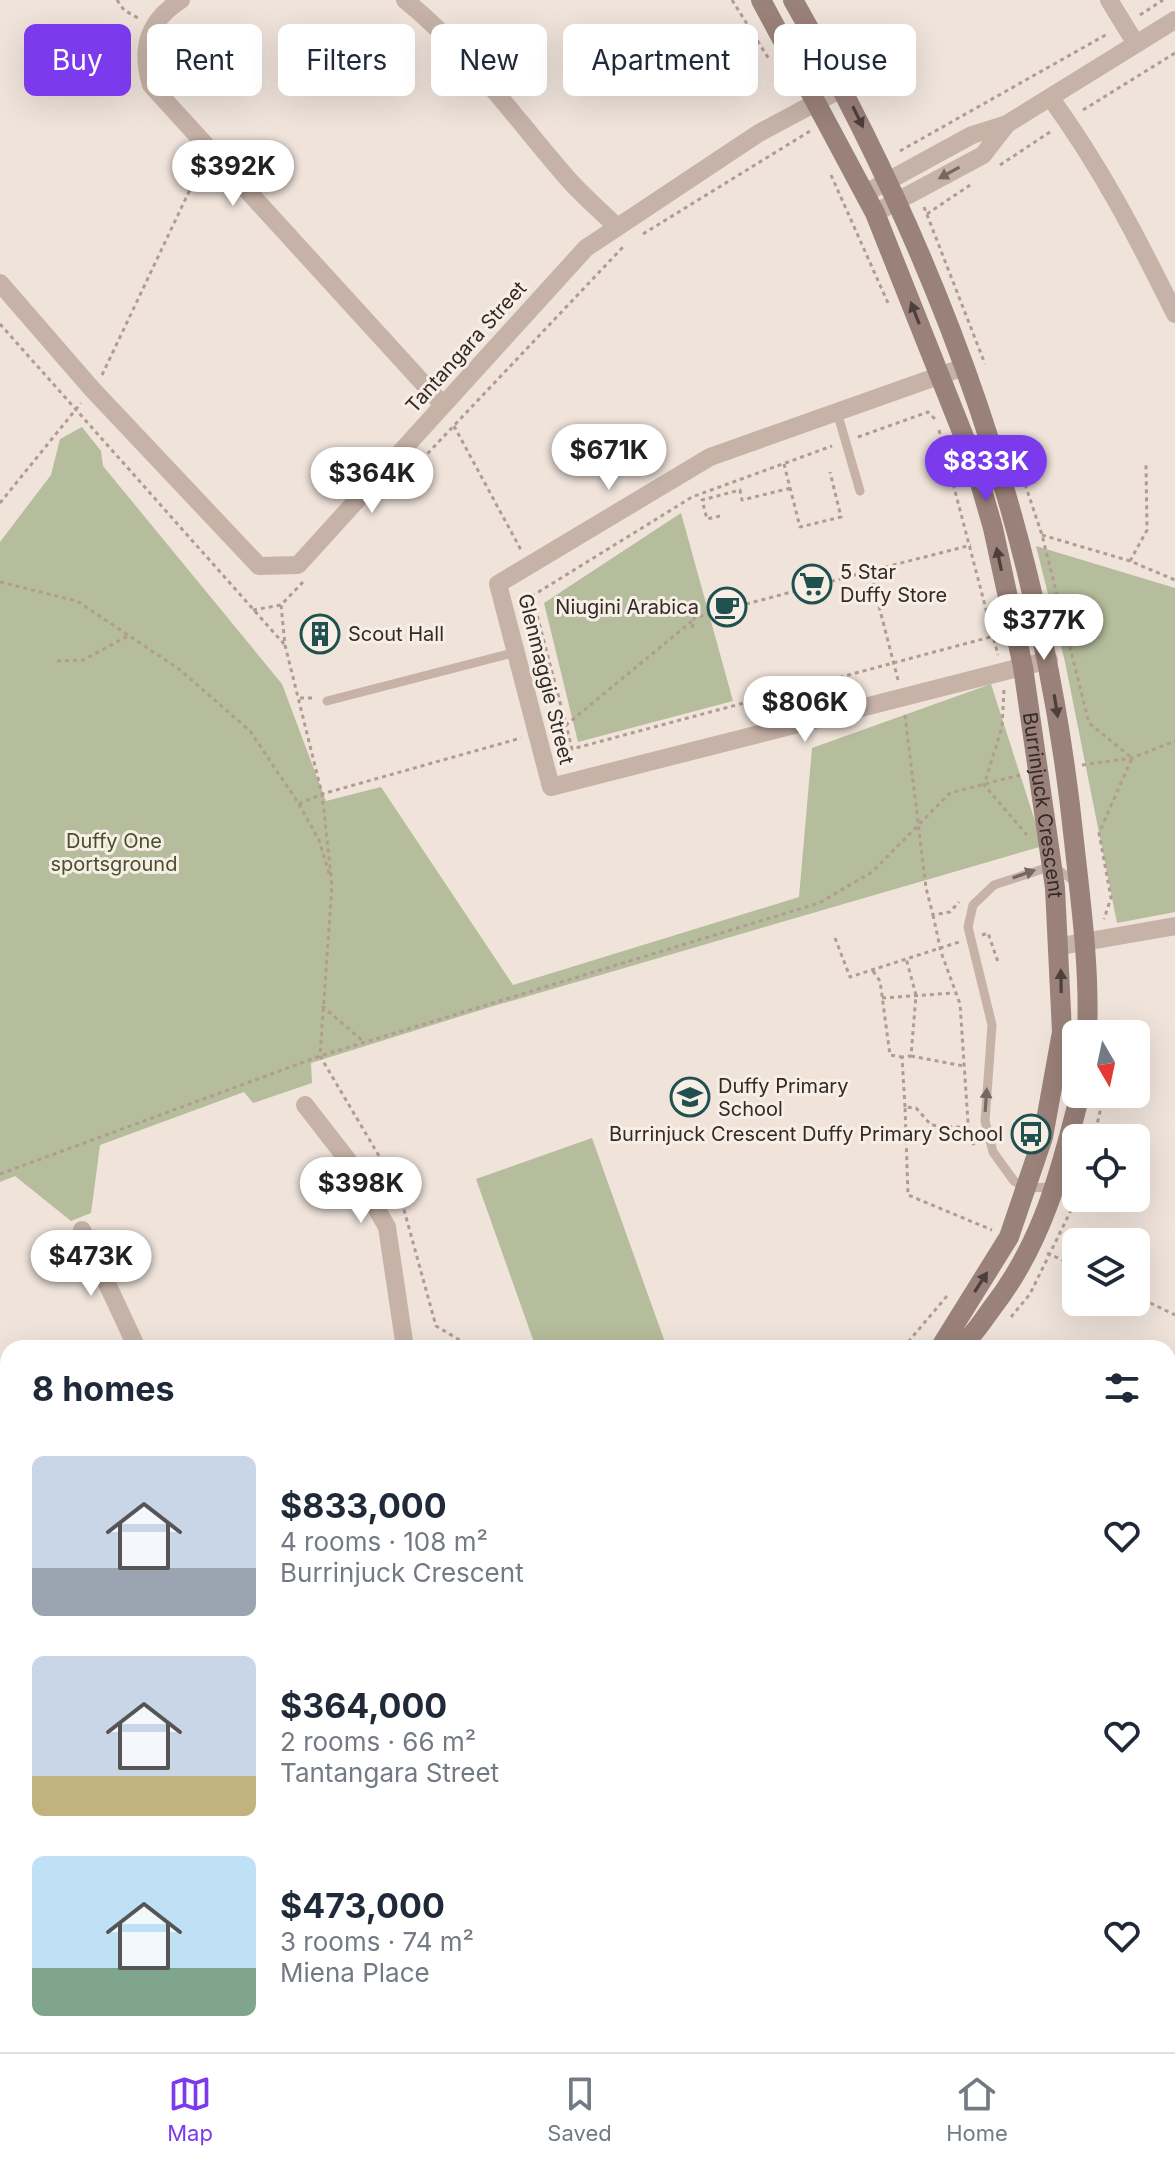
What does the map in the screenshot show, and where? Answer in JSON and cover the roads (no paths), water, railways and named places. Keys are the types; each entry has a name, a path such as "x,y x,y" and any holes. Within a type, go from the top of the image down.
{"street":[{"path":"181,0 164,11 152,27 146,45 145,64 151,85 443,405"},
{"path":"405,0 433,23 517,115 569,181 617,227"},
{"name":"Burrinjuck Crescent","path":"761,0 808,107 875,213 974,462 993,528 1023,667 1043,868 1061,946 1062,1032 1043,1137 1009,1237 945,1340"},
{"name":"Burrinjuck Crescent","path":"793,0 807,24"},
{"path":"1109,0 1136,44"},
{"path":"864,194 972,135 1007,124 1175,20"},
{"name":"Tantangara Street","path":"0,283 92,389 259,566 298,565 586,248 759,133 828,96"},
{"name":"Burrinjuck Crescent","path":"847,96 899,200 964,367 1007,496 1049,660 1066,767 1085,941 1087,1020"},
{"path":"1050,97 1088,148 1122,205 1175,314"},
{"path":"875,213 983,155 1007,124"},
{"name":"Glenmaggie Street","path":"964,367 710,457 528,563 498,584 551,787 1049,660"},
{"path":"1061,946 1175,926"},
{"path":"305,1105 350,1163 387,1227 404,1340"},
{"path":"968,1340 1011,1284 1032,1246 1057,1187 1077,1108"},
{"path":"82,1230 133,1340"}],"lane":[{"path":"837,412 860,491"},
{"path":"327,701 516,652"},
{"path":"1057,1187 1026,1188 1014,1181 993,1152 985,1121 992,1025 968,927 973,905 994,885 1043,868 1079,884"}],"place":[{"name":"5 Star Duffy Store","path":"812,584"},
{"name":"Niugini Arabica","path":"727,607"},
{"name":"Scout Hall","path":"320,634"},
{"name":"Duffy Primary School","path":"690,1097"},
{"name":"Burrinjuck Crescent Duffy Primary School","path":"1031,1134"}],"park label":[{"name":"Duffy One sportsground","path":"114,852"}]}
